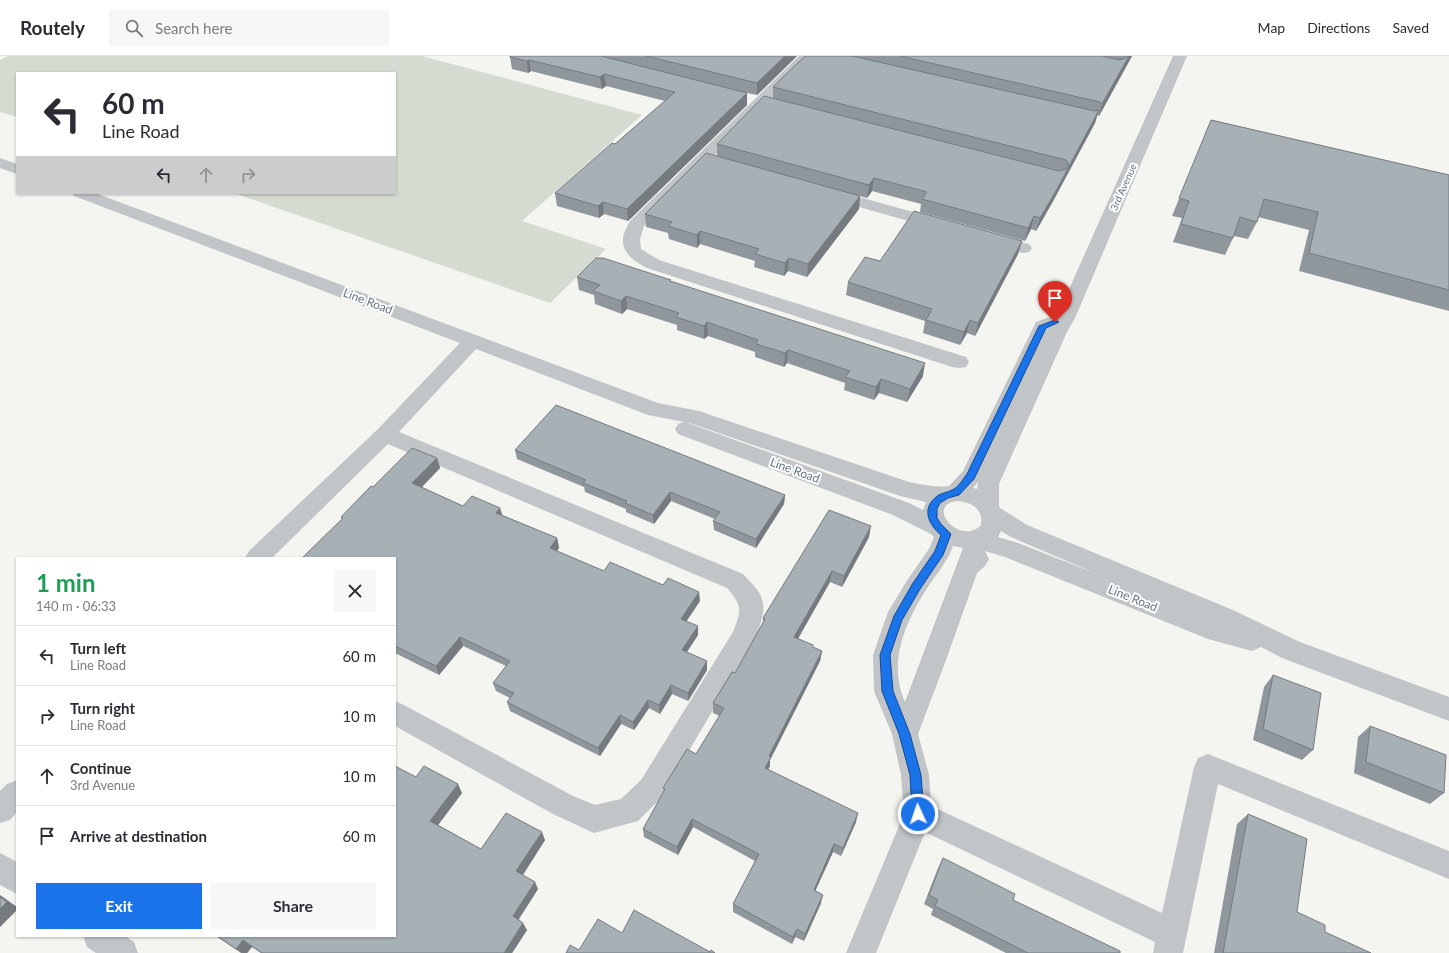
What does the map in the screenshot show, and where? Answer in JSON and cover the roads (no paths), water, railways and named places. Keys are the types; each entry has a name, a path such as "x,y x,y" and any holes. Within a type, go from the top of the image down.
{"street":[{"path":"807,56 761,102 711,162 637,224 631,236 632,247 638,257 653,264 959,362"},
{"name":"3rd Avenue","path":"990,510 988,484 1058,332 1066,318 1180,56"},
{"path":"0,163 16,169"},
{"path":"818,191 954,229"},
{"name":"Line Road","path":"83,194 655,410 692,416 908,490 968,494 979,498 990,510 1019,531 1224,617 1291,650 1449,709"},
{"path":"977,235 1023,248"},
{"path":"861,953 918,814 915,775 905,734 887,691 885,655 897,619 916,586 939,553 942,530 933,518 933,509 937,501 951,494 971,476 1043,326 1066,318"},
{"path":"258,557 385,434 473,341"},
{"name":"Line Road","path":"655,410 682,428 900,509 957,539 977,540 1010,549 1217,632 1291,650"},
{"path":"385,434 735,581 750,598 751,618 743,637 652,789 628,811 594,819 562,805 396,714"},
{"path":"905,734 934,660 977,540 990,531 994,524 990,510"},
{"path":"967,568 980,557 993,551 1010,549"},
{"path":"918,814 1170,944 1208,767 1449,865"},
{"path":"0,810 16,794"},
{"path":"0,867 16,878"},
{"path":"99,937 123,953"}]}
